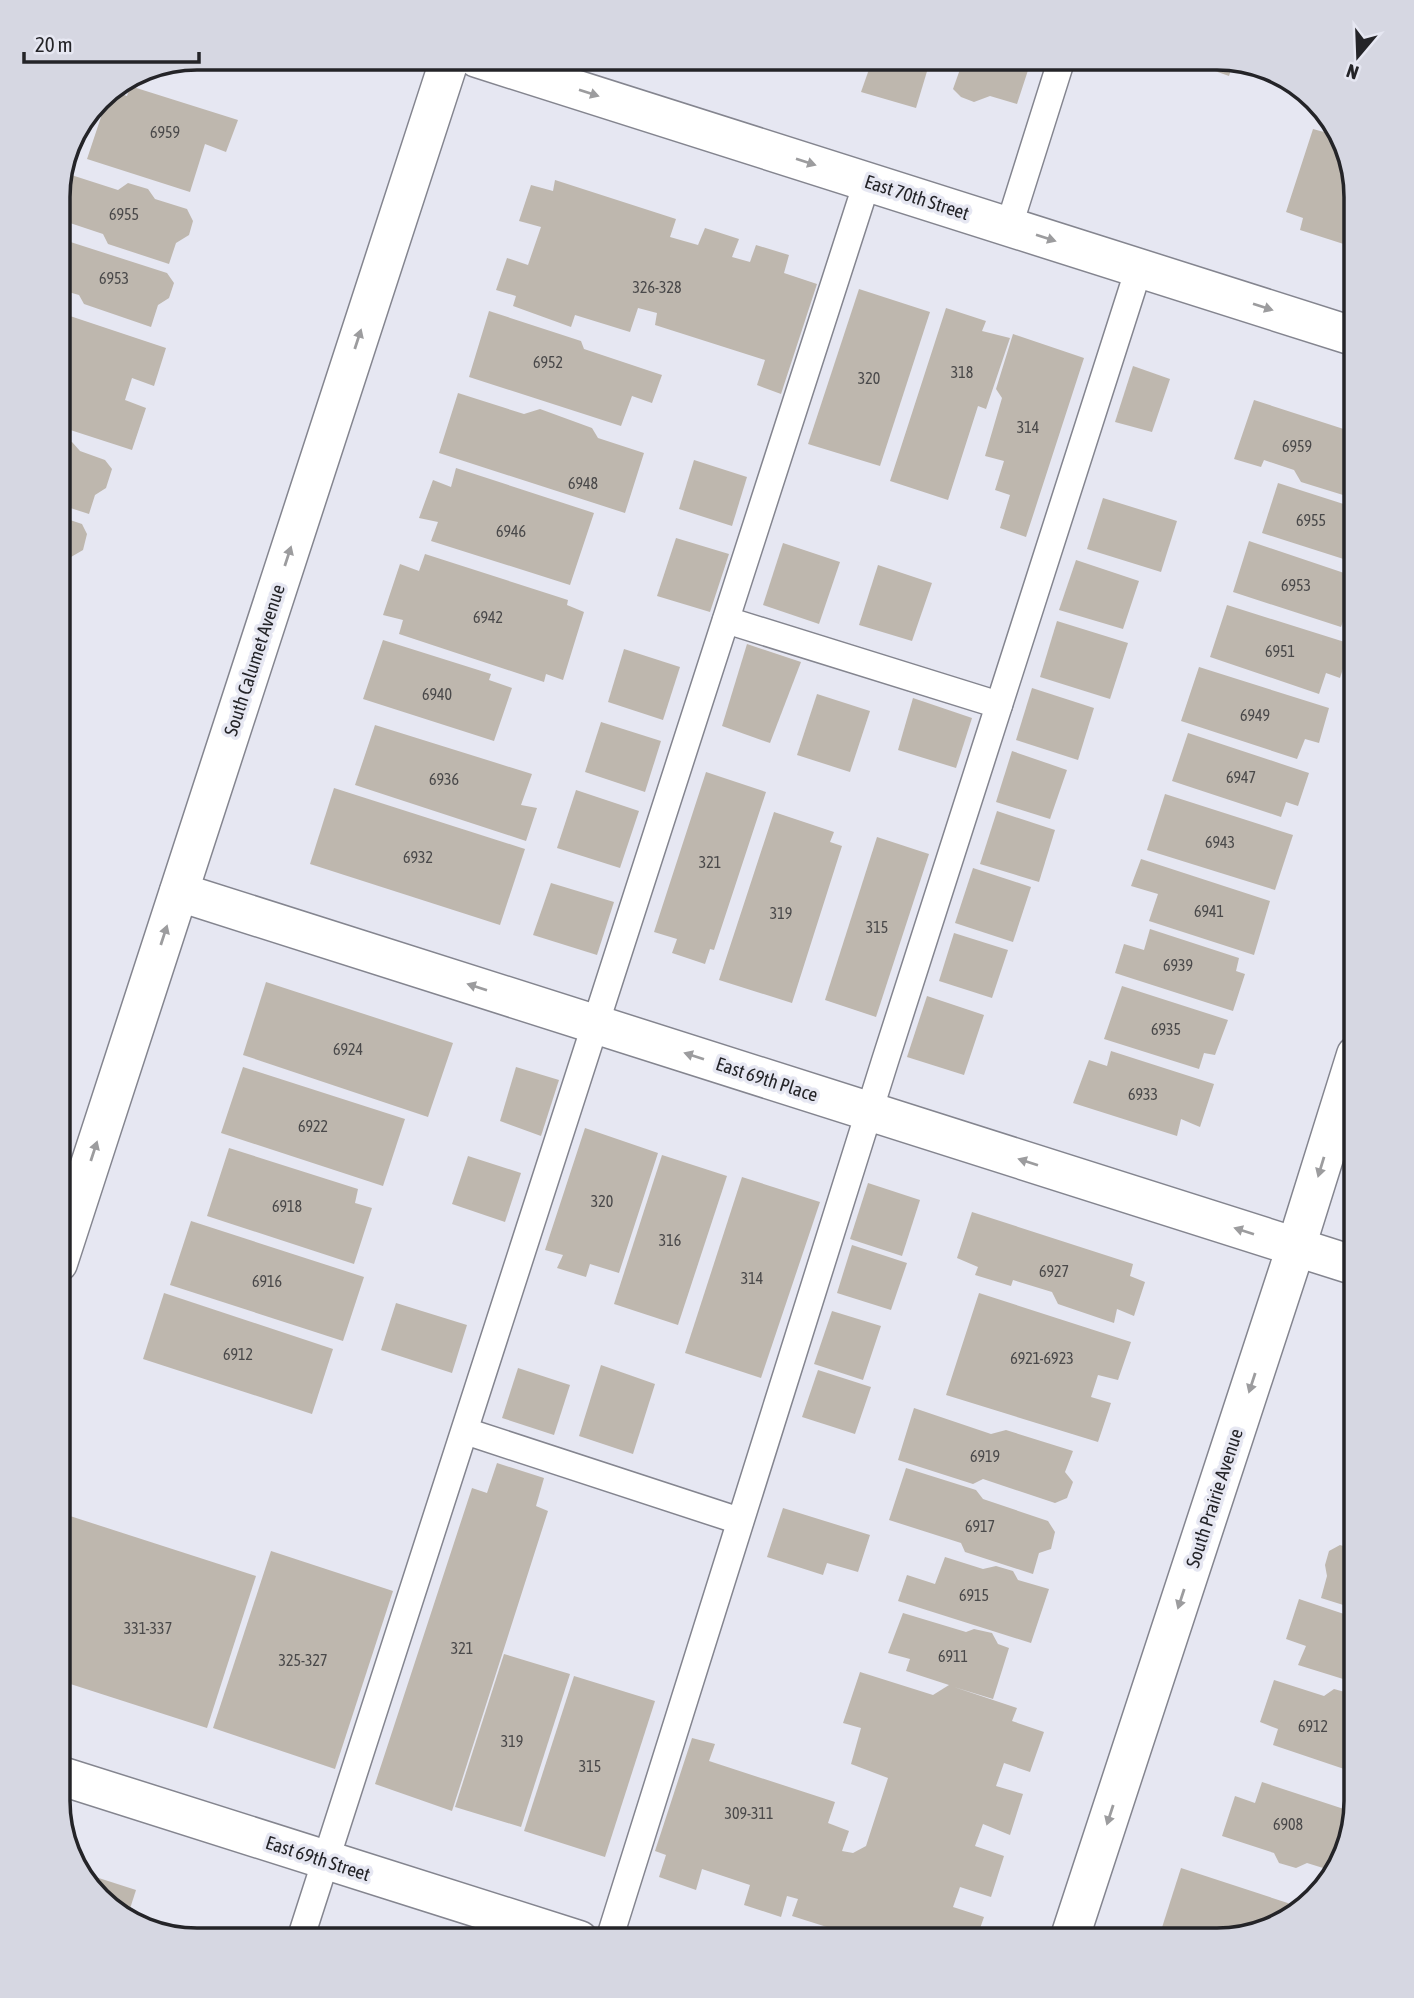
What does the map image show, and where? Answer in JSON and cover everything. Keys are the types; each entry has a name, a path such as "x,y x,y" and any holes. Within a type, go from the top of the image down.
{"street":[{"name":"South Calumet Avenue","path":"70,1226 446,70"},
{"name":"East 70th Street","path":"515,70 1344,333"},
{"name":"East 69th Place","path":"179,892 1344,1262"},
{"name":"South Prairie Avenue","path":"1073,1928 1344,1093"},
{"name":"East 69th Street","path":"70,1779 541,1928"}],"lane":[{"path":"1009,226 1058,70"},
{"path":"303,1928 867,182"},
{"path":"613,1928 869,1111 1139,268"},
{"path":"726,620 999,705"},
{"path":"465,1431 740,1521"}],"building":[{"path":"869,70 927,70 916,108 861,92"},
{"path":"960,70 1028,70 1017,104 990,96 974,102 961,97 953,89"},
{"path":"1212,70 1231,71 1229,76"},
{"path":"134,87 238,120 226,152 205,144 190,192 87,159 102,112 123,94 127,96 129,90"},
{"path":"1313,129 1326,133 1340,164 1344,197 1344,244 1300,230 1303,218 1286,212"},
{"path":"72,175 118,190 128,183 148,189 155,199 187,209 193,221 189,235 176,243 169,264 108,244 103,234 70,223"},
{"path":"555,180 676,219 670,237 698,245 705,228 739,239 732,257 750,262 756,245 789,255 784,273 817,284 781,394 757,385 765,360 655,325 657,313 638,308 630,332 575,315 571,327 513,306 516,296 496,290 507,258 528,265 541,227 519,221 531,185 553,191"},
{"path":"70,242 167,273 174,283 169,298 158,305 151,327 84,304 79,295 70,292"},
{"path":"859,289 930,312 880,466 808,444"},
{"path":"946,308 986,321 982,331 1010,338 986,409 978,406 948,500 890,481"},
{"path":"489,311 581,341 584,349 662,375 652,403 632,396 621,426 469,377"},
{"path":"70,316 166,348 154,386 132,378 125,400 146,408 132,450 70,430"},
{"path":"1013,334 1084,358 1026,537 1000,528 1010,495 995,490 1004,461 985,456 1002,398 996,389"},
{"path":"1133,366 1170,379 1152,432 1115,422"},
{"path":"458,393 524,414 540,409 592,428 598,438 644,453 625,513 439,453"},
{"path":"1254,400 1344,429 1344,495 1301,482 1294,470 1264,460 1261,467 1234,459"},
{"path":"70,441 80,451 105,460 112,469 106,488 95,495 89,514 70,508"},
{"path":"694,460 747,477 732,526 679,509"},
{"path":"456,468 594,513 570,585 431,541 438,522 419,518 433,480 451,487"},
{"path":"1278,483 1344,504 1344,559 1262,533"},
{"path":"1103,498 1177,521 1161,572 1087,549"},
{"path":"70,520 82,524 87,534 83,550 70,560"},
{"path":"676,538 729,554 710,612 657,596"},
{"path":"1249,541 1344,573 1344,619 1341,627 1233,592"},
{"path":"783,543 840,562 819,624 763,605"},
{"path":"425,554 568,600 567,605 584,612 563,680 546,674 544,682 399,634 403,620 383,615 400,564 419,571"},
{"path":"1076,560 1139,581 1123,629 1059,610"},
{"path":"878,565 932,583 912,641 859,625"},
{"path":"1227,605 1344,642 1344,666 1340,678 1326,673 1319,694 1210,657"},
{"path":"1057,621 1128,643 1110,699 1040,677"},
{"path":"383,640 491,674 489,680 512,688 494,741 363,699"},
{"path":"747,644 801,662 770,743 722,726"},
{"path":"624,649 680,667 663,720 608,702"},
{"path":"1199,667 1329,708 1319,743 1305,739 1297,759 1181,721"},
{"path":"1032,688 1094,708 1078,760 1016,740"},
{"path":"817,694 870,711 850,772 797,755"},
{"path":"913,698 972,718 956,768 898,750"},
{"path":"601,722 661,741 645,792 585,772"},
{"path":"375,725 532,774 521,805 537,808 526,841 355,785"},
{"path":"1188,733 1309,773 1298,806 1286,802 1281,817 1172,781"},
{"path":"1012,751 1067,770 1050,819 996,802"},
{"path":"706,772 766,792 714,950 710,949 705,964 672,953 677,939 654,932"},
{"path":"334,788 525,849 500,925 310,864"},
{"path":"576,790 639,811 620,868 557,848"},
{"path":"1165,794 1293,835 1275,890 1147,850"},
{"path":"997,811 1055,830 1039,882 980,864"},
{"path":"774,812 834,832 830,842 842,846 792,1003 719,980"},
{"path":"877,837 929,854 876,1017 825,1000"},
{"path":"1141,859 1270,901 1254,955 1149,921 1158,894 1131,886"},
{"path":"973,868 1031,887 1013,942 955,923"},
{"path":"551,883 614,902 597,955 533,935"},
{"path":"1150,929 1239,958 1236,971 1245,974 1233,1011 1115,973 1124,944 1144,950"},
{"path":"954,933 1008,950 992,998 939,981"},
{"path":"266,982 453,1043 428,1117 243,1055"},
{"path":"1122,986 1228,1020 1215,1055 1204,1053 1199,1069 1104,1039"},
{"path":"927,996 984,1015 964,1075 907,1057"},
{"path":"1111,1051 1214,1084 1200,1127 1181,1119 1177,1136 1073,1103 1089,1060 1107,1066"},
{"path":"243,1067 405,1119 383,1186 221,1133"},
{"path":"516,1067 559,1080 541,1136 500,1121"},
{"path":"585,1128 658,1153 619,1273 590,1264 586,1277 557,1268 563,1255 545,1250"},
{"path":"229,1148 358,1189 355,1203 372,1208 354,1264 207,1216"},
{"path":"662,1155 727,1176 678,1325 614,1304"},
{"path":"468,1156 521,1173 505,1222 452,1204"},
{"path":"742,1177 820,1202 761,1378 685,1353"},
{"path":"868,1183 920,1200 902,1256 850,1239"},
{"path":"972,1212 1133,1264 1130,1276 1145,1282 1134,1316 1117,1309 1114,1323 1058,1304 1052,1292 1013,1280 1011,1286 975,1275 978,1267 957,1258"},
{"path":"191,1221 364,1277 343,1341 170,1285"},
{"path":"852,1245 907,1263 891,1310 837,1293"},
{"path":"164,1293 333,1349 312,1414 143,1359"},
{"path":"979,1293 1131,1342 1118,1380 1098,1375 1091,1397 1111,1403 1098,1442 946,1395"},
{"path":"396,1303 467,1325 452,1373 381,1350"},
{"path":"832,1311 881,1326 863,1380 814,1364"},
{"path":"601,1365 655,1384 633,1454 579,1436"},
{"path":"518,1368 570,1385 554,1435 502,1418"},
{"path":"818,1370 871,1387 855,1434 802,1417"},
{"path":"914,1408 991,1434 1006,1430 1073,1451 1065,1472 1073,1482 1067,1498 1055,1503 983,1479 973,1484 898,1460"},
{"path":"497,1463 544,1478 536,1506 548,1511 452,1811 375,1784 472,1488 487,1493"},
{"path":"906,1468 976,1490 983,1499 1048,1521 1055,1532 1051,1549 1039,1553 1033,1574 965,1552 961,1543 889,1520"},
{"path":"783,1508 870,1535 858,1572 827,1563 823,1575 767,1557"},
{"path":"70,1516 256,1576 207,1728 70,1684"},
{"path":"1340,1545 1344,1546 1344,1605 1321,1598 1327,1576 1325,1565 1329,1551"},
{"path":"271,1551 393,1591 335,1769 213,1728"},
{"path":"945,1557 983,1569 996,1566 1013,1571 1018,1580 1049,1589 1031,1643 898,1601 907,1575 935,1584"},
{"path":"1299,1599 1344,1614 1344,1679 1298,1665 1306,1646 1286,1639"},
{"path":"903,1613 966,1632 974,1629 992,1633 998,1644 1009,1648 993,1699 954,1687 1017,1708 1012,1721 1044,1732 1030,1772 1004,1763 996,1786 1023,1794 1010,1835 983,1824 975,1846 1004,1856 991,1897 960,1887 953,1907 984,1917 980,1928 830,1928 792,1916 798,1899 787,1896 781,1917 744,1905 750,1885 702,1869 696,1890 659,1877 666,1855 655,1851 692,1738 715,1744 709,1761 835,1802 828,1823 849,1831 842,1851 853,1853 866,1846 888,1778 851,1764 861,1728 843,1723 860,1672 933,1695 949,1685 906,1671 910,1659 888,1653"},
{"path":"504,1654 570,1674 521,1827 455,1807"},
{"path":"574,1676 655,1701 605,1857 524,1831"},
{"path":"1274,1680 1324,1696 1334,1689 1344,1692 1344,1769 1273,1745 1278,1729 1260,1722"},
{"path":"1262,1782 1344,1809 1340,1834 1324,1868 1307,1863 1296,1868 1279,1863 1274,1853 1222,1836 1235,1796 1255,1803"},
{"path":"1181,1868 1291,1904 1250,1924 1217,1928 1162,1928"},
{"path":"95,1877 136,1890 130,1909 107,1891"}]}
